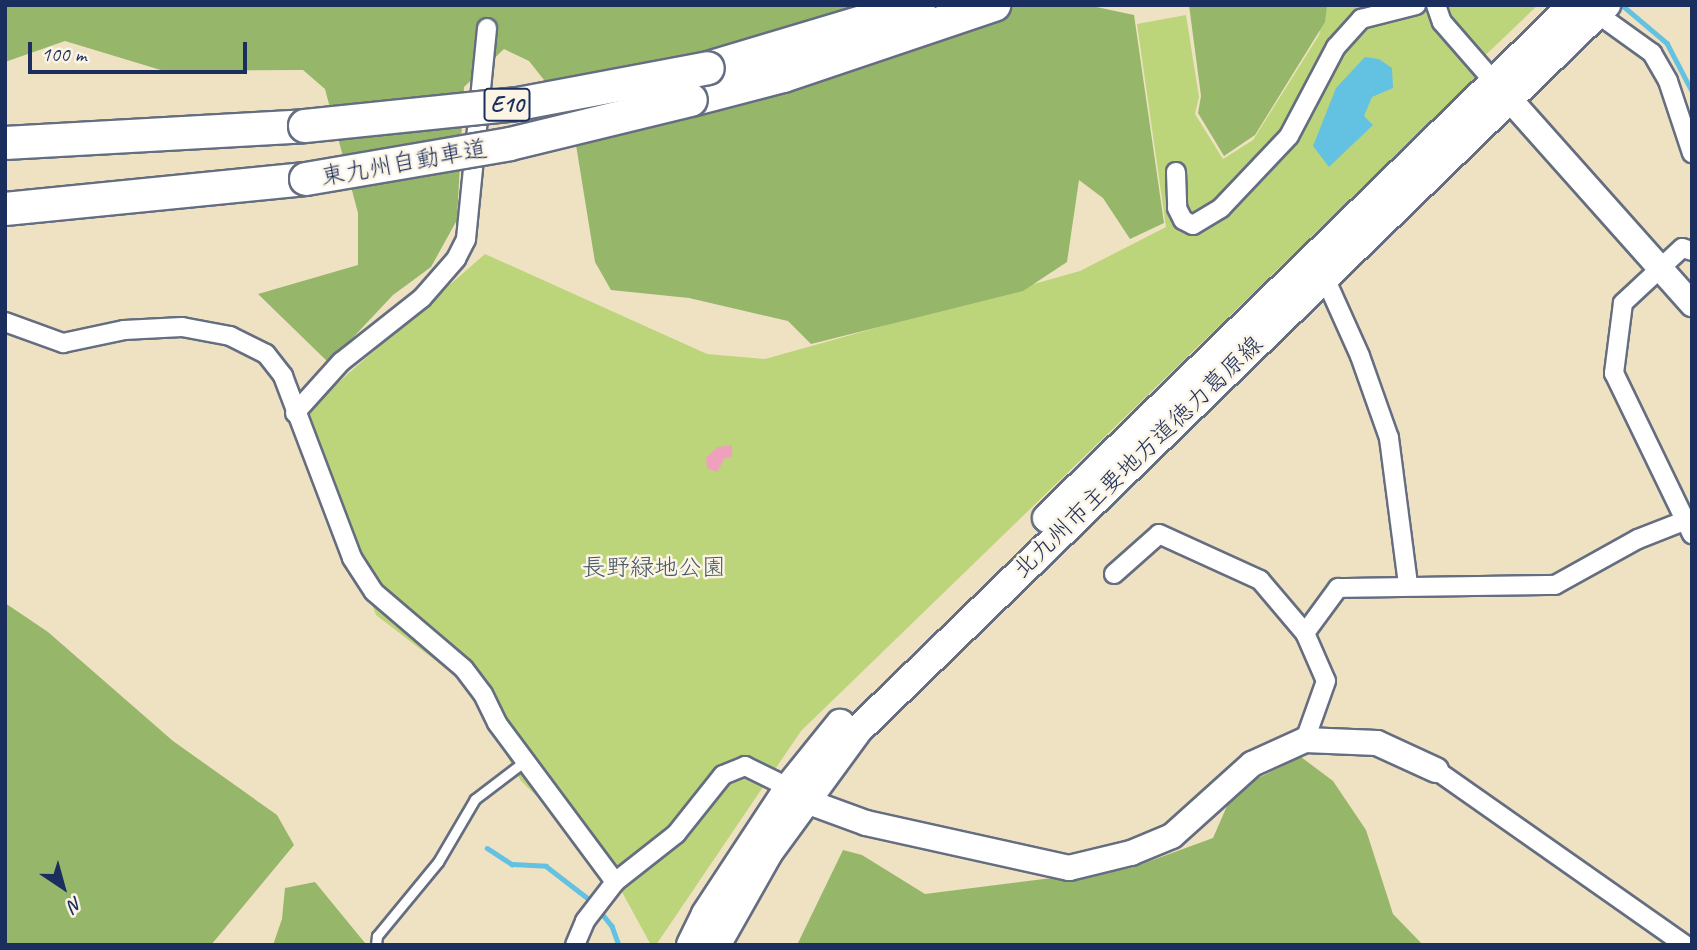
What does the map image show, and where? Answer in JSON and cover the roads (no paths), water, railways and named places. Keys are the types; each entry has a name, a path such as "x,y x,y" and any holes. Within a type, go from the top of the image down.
{"highway":[{"name":"東九州自動車道","path":"5,143 304,126 518,104 708,68 919,5"},
{"name":"東九州自動車道","path":"5,209 306,179 510,144 783,76 994,5"}],"main road":[{"name":"北九州市主要地方道徳力葛原線","path":"691,945 706,914 798,794 858,730 926,661 1325,278 1503,91 1573,5"},
{"name":"北九州市主要地方道徳力葛原線","path":"716,945 798,794 844,718 1503,91 1606,13"}],"street":[{"path":"1176,172 1177,208 1183,220 1193,225 1222,208 1289,136 1336,47 1361,19 1416,5"},
{"path":"1436,5 1441,22 1692,304"},
{"path":"1606,13 1653,53 1668,81 1692,153"},
{"path":"295,414 341,362 422,298 461,249 477,151 486,28"},
{"path":"1305,633 1338,588 1408,584 1555,585 1638,539 1688,528 1614,373 1623,303 1662,271 1682,248 1692,251"},
{"path":"1325,278 1360,356 1389,438 1408,584"},
{"path":"5,323 63,344 124,330 182,327 230,336 266,354 283,376 295,414 352,558 374,592 464,669 525,761 615,881"},
{"path":"1114,574 1159,534 1260,580 1305,633 1326,681 1305,740"},
{"path":"575,945 586,921 615,881 676,834 723,775 745,766 798,794 866,823 1069,867 1131,853 1172,836 1252,764 1305,740 1377,743 1436,770 1685,945"}],"lane":[{"path":"376,945 377,936 438,862 475,799 525,761"}],"water":[{"path":"1365,57 1379,59 1392,68 1393,88 1372,97 1364,116 1373,125 1329,167 1313,146 1336,88"}],"waterway":[{"path":"1622,5 1667,43 1692,91"},
{"path":"487,848 512,864 546,866 594,903"},
{"path":"599,910 612,926 619,945"}],"park label":[{"name":"長野緑地公園","path":"654,568"}]}
